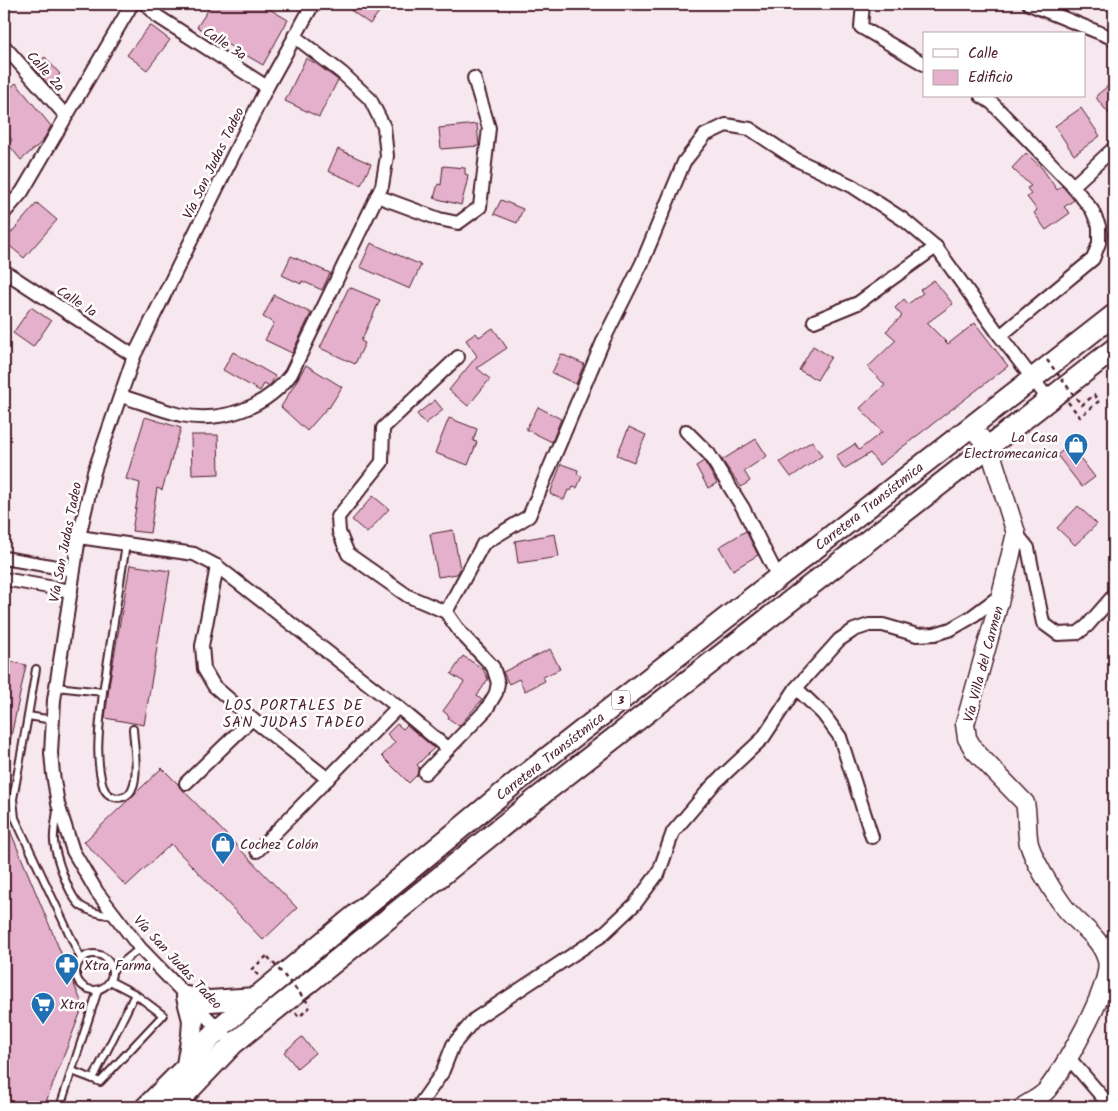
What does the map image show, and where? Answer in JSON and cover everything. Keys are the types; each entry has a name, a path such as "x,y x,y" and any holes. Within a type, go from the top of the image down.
{"main road":[{"name":"Carretera Transístmica","path":"146,1107 186,1067 219,1028 520,779 1114,315"},
{"name":"Carretera Transístmica","path":"172,1107 233,1044 544,793 1114,349"},
{"path":"186,1067 192,1035 192,1020 187,997 210,1001 256,998"}],"street":[{"path":"4,212 22,192 132,4"},
{"name":"Calle 3a","path":"146,4 157,16 267,87"},
{"name":"Vía San Judas Tadeo","path":"233,1044 140,948 97,892 73,852 58,804 51,753 53,720 56,687 79,537 94,472 134,356 267,87 313,4"},
{"path":"863,4 861,27 923,63"},
{"path":"1028,4 1110,36 1114,41"},
{"path":"121,396 180,414 202,417 234,413 251,407 281,387 291,374 382,186 387,156 384,127 370,99 342,73 294,36"},
{"name":"Calle 2a","path":"4,46 66,116"},
{"path":"377,196 439,219 458,223 480,207 488,128 474,78"},
{"path":"984,98 992,103 1073,186 1092,210 1099,226 1099,243 1092,259 1000,336"},
{"path":"446,612 483,544 529,516 604,339 642,263 684,162 705,135 726,125 750,129 797,160 852,186 904,220 936,247 1049,400"},
{"path":"1073,186 1114,148"},
{"path":"814,320 858,304 936,247"},
{"name":"Calle 1a","path":"4,270 134,356"},
{"path":"425,773 486,710 496,693 498,683 494,667 460,632 446,612 408,596 348,554 339,532 338,517 382,462 383,428 458,357"},
{"path":"971,427 988,447 1016,533 1028,548 1044,623 1058,634 1078,633 1087,626 1114,595"},
{"path":"686,431 709,454 743,508 778,577"},
{"name":"Vía Villa del Carmen","path":"1016,533 1001,595 965,724 967,738 974,750 1025,803 1028,815 1029,843 1034,856 1063,905 1098,941 1110,948 1107,961 1107,976 1084,1032 1047,1091 1023,1107"},
{"path":"79,537 194,554 217,566 398,707 448,749"},
{"path":"4,558 74,570"},
{"path":"217,566 202,646 204,669 214,686 252,719 328,779"},
{"path":"4,579 71,591"},
{"path":"418,1107 442,1073 453,1045 475,1019 601,936 634,904 659,872 673,832 713,784 763,738 796,688 838,640 854,630 869,625 882,625 917,635 935,634 951,629 970,618 1001,595"},
{"path":"796,688 823,714 840,737 872,837"},
{"path":"257,851 398,707"},
{"path":"186,783 252,719"},
{"path":"1068,1057 1111,1107"}],"lane":[{"path":"126,544 98,735 98,761 103,789 111,796 120,798 129,795 135,780 133,729"},
{"path":"36,669 13,799 15,818 81,959"},
{"path":"56,687 104,692"},
{"path":"28,716 53,720"},
{"path":"58,804 54,842 57,855 74,898 82,906 99,914 115,916"},
{"path":"112,971 140,948"},
{"path":"90,954 100,955 109,961 112,971 110,981 105,987 98,990 88,990 81,985 76,977 76,967 81,959 90,954"},
{"path":"72,1071 100,1082 163,1016 135,994 110,981"},
{"path":"60,1107 98,990"},
{"path":"93,1079 135,994"}],"path":[{"path":"1047,360 1082,405 1094,395 1099,401 1080,417"},
{"path":"252,969 267,956 310,1004 311,1006 299,1016"}],"building":[{"path":"212,4 261,4 288,20 263,65 197,27"},
{"path":"342,4 385,4 370,24"},
{"path":"150,25 170,40 147,70 127,55"},
{"path":"45,57 60,74 48,84 33,67"},
{"path":"306,58 338,80 319,117 285,101"},
{"path":"1114,81 1114,120 1097,99 1097,95"},
{"path":"16,83 51,126 42,142 21,160 8,144 12,140 4,130 4,93"},
{"path":"1081,108 1100,136 1074,155 1055,126"},
{"path":"477,124 479,146 441,149 439,128"},
{"path":"338,149 371,164 361,185 328,171"},
{"path":"1026,153 1042,168 1057,190 1062,186 1074,200 1064,207 1070,213 1046,230 1034,213 1037,210 1027,197 1031,194 1027,188 1031,186 1012,168"},
{"path":"443,166 465,168 465,174 468,175 461,205 434,198 438,184 441,185"},
{"path":"501,200 523,209 517,223 494,214"},
{"path":"37,203 57,220 24,258 4,241"},
{"path":"371,243 421,265 410,289 360,267"},
{"path":"291,256 330,273 322,290 302,281 301,284 282,275"},
{"path":"934,280 953,304 927,323 948,344 975,323 1008,366 879,465 870,453 844,469 836,456 855,444 859,450 882,432 860,408 885,385 868,367 896,340 886,331 902,316 895,308 904,299 908,304 923,293 920,290"},
{"path":"349,287 380,300 361,341 365,343 355,364 320,348"},
{"path":"274,295 311,313 292,353 265,340 274,323 263,317"},
{"path":"31,307 51,321 33,347 13,333"},
{"path":"493,328 507,348 477,368 490,379 468,406 449,390 477,356 466,340 476,333 479,337"},
{"path":"813,346 831,357 817,380 799,370"},
{"path":"233,352 275,376 271,384 268,386 264,384 260,391 223,370"},
{"path":"561,354 584,364 576,384 552,373"},
{"path":"306,365 342,387 329,408 307,431 281,407"},
{"path":"435,400 443,410 425,424 417,414"},
{"path":"538,407 561,419 552,442 526,429"},
{"path":"145,417 181,428 162,490 157,488 150,533 132,531 140,483 126,479"},
{"path":"449,418 477,429 473,441 477,442 468,465 435,453"},
{"path":"629,427 646,435 634,462 617,455"},
{"path":"191,435 218,435 219,474 192,475"},
{"path":"756,439 767,456 744,471 750,481 741,487 722,460"},
{"path":"812,441 822,456 791,477 780,462"},
{"name":"La Casa Electromecanica","path":"1070,445 1095,477 1082,487 1057,455"},
{"path":"704,461 717,483 708,488 696,466"},
{"path":"561,464 578,470 577,474 582,476 577,488 573,487 571,491 568,490 564,500 550,494"},
{"path":"373,496 389,509 367,533 352,520"},
{"path":"1078,506 1097,524 1075,545 1057,528"},
{"path":"453,530 460,569 457,574 438,577 430,534"},
{"path":"746,531 758,555 733,570 719,547"},
{"path":"555,534 559,557 518,563 515,541"},
{"path":"130,565 170,571 144,725 105,718"},
{"path":"550,649 560,669 543,677 545,681 525,691 519,679 509,684 503,672"},
{"path":"463,656 483,669 488,679 477,696 482,700 459,726 448,718 449,716 443,711 464,682 451,674"},
{"path":"4,660 26,665 8,751 4,750"},
{"path":"397,724 403,729 407,725 434,748 417,765 419,767 417,775 409,783 382,756 395,742 387,734"},
{"name":"Cochez Colón","path":"162,768 297,908 263,940 171,844 126,886 84,842"},
{"path":"4,816 83,1006 44,1107 19,1107 4,1101"},
{"path":"302,1037 315,1053 297,1068 284,1052"}],"place":[{"name":"La Casa Electromecanica","path":"1076,466"},
{"name":"Cochez Colón","path":"223,865"},
{"name":"Xtra Farma","path":"67,986"},
{"name":"Xtra","path":"43,1025"}],"district":[{"name":"LOS PORTALES DE SAN JUDAS TADEO","path":"294,714"}]}
